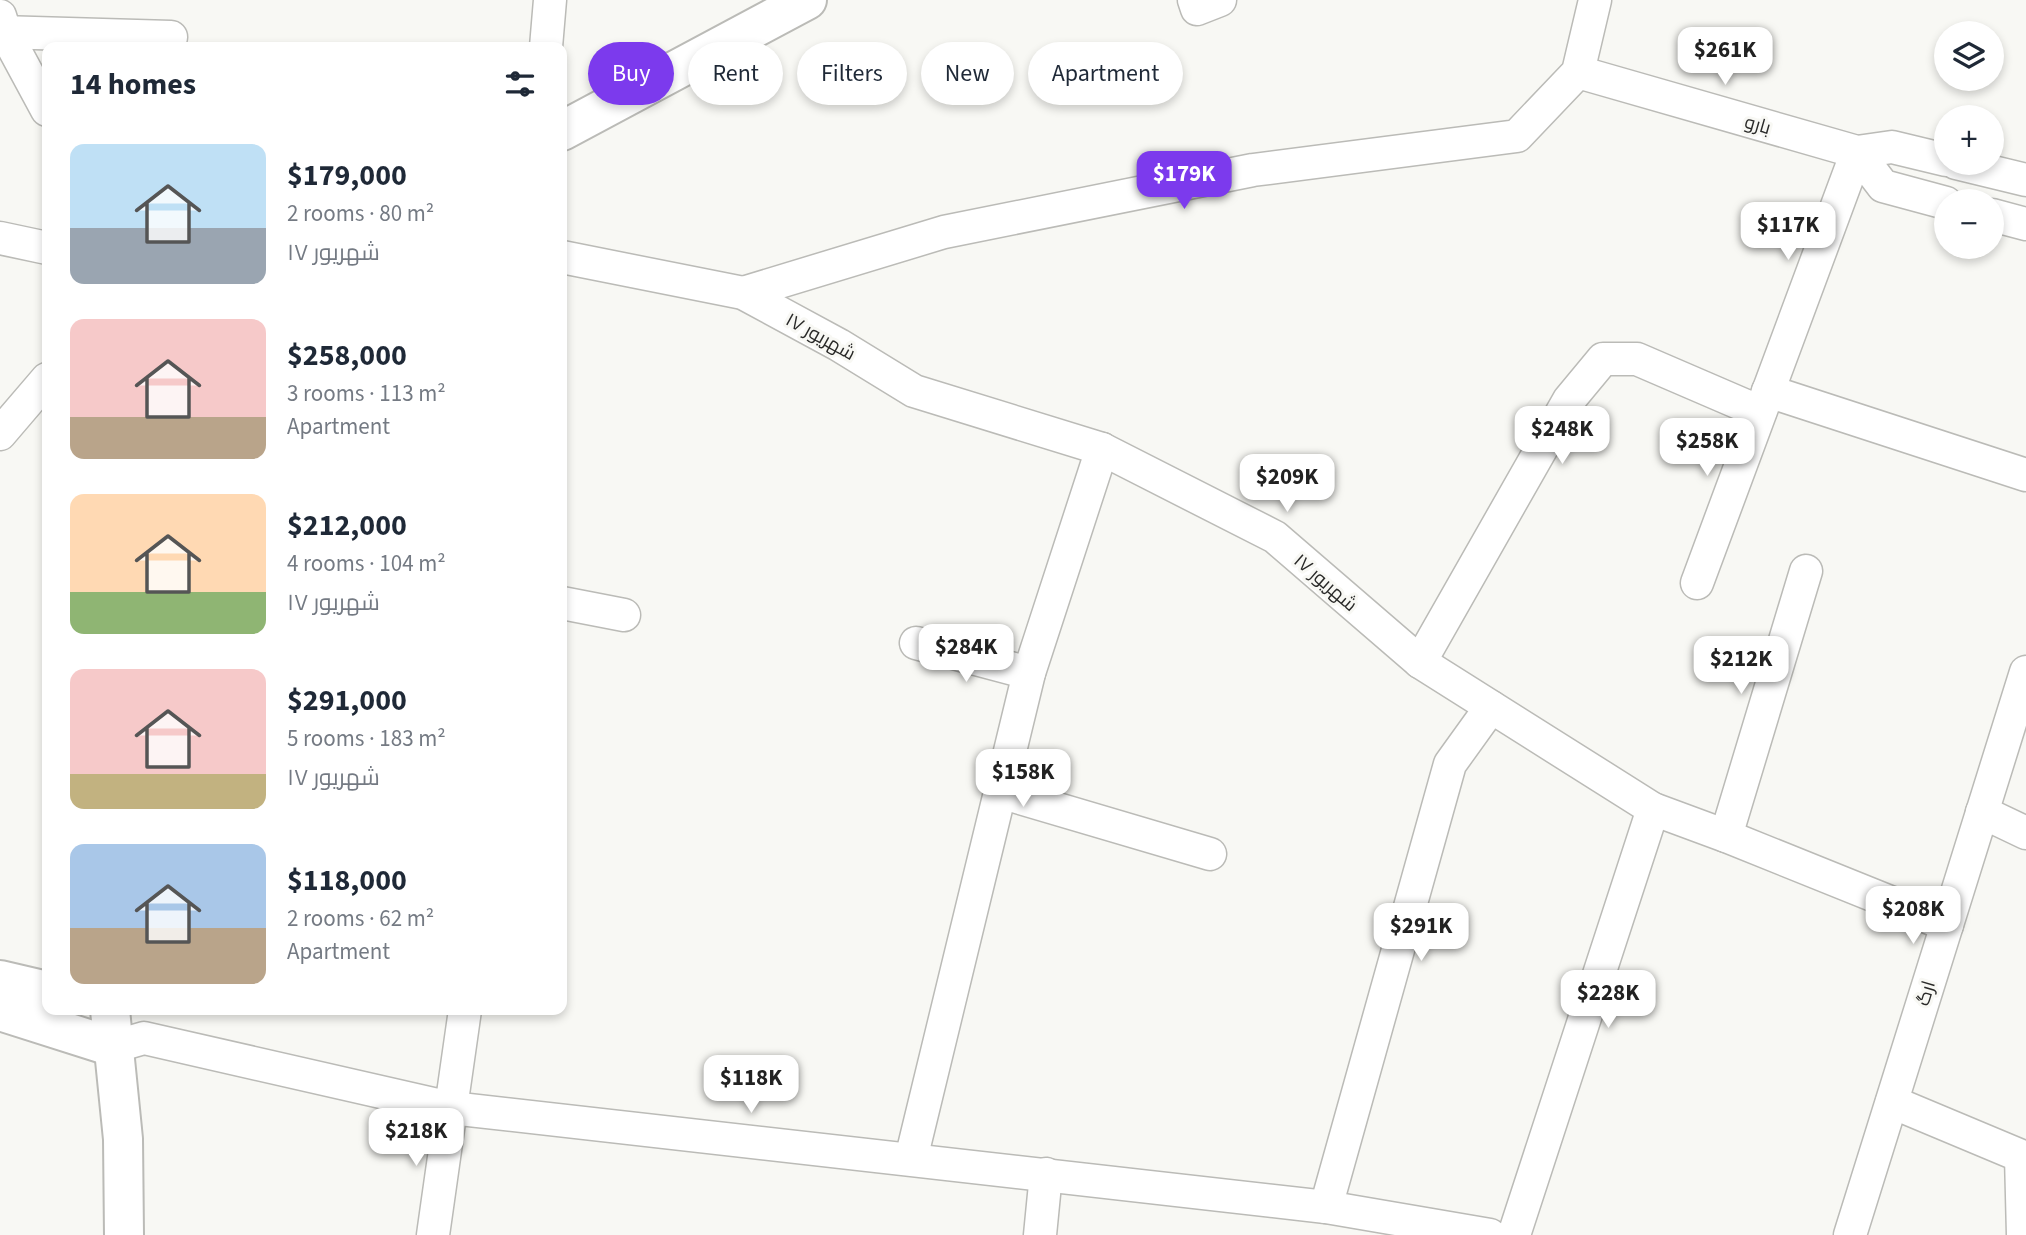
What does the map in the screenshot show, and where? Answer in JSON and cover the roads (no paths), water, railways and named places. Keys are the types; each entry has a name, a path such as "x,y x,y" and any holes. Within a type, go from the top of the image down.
{"street":[{"path":"546,42 550,0"},
{"path":"567,128 807,0"},
{"path":"1195,0 1197,9 1220,0"},
{"path":"744,293 944,232 1253,170 1517,136 1578,72 1595,0"},
{"path":"2,26 171,37"},
{"path":"2,26 42,101"},
{"name":"بارو","path":"1578,72 1857,152 1892,147 1934,157"},
{"path":"1857,152 1882,186 1934,200"},
{"path":"1697,583 1857,152"},
{"path":"2004,175 2026,180"},
{"path":"2004,218 2026,224"},
{"path":"0,238 42,247"},
{"name":"۱۷ شهریور","path":"567,258 744,293 839,345 914,391 1102,449 1275,537 1420,662 1653,809 1947,925"},
{"path":"1420,662 1569,400 1603,359 1637,359 1764,401 2026,475"},
{"path":"0,434 42,385"},
{"path":"911,1159 1030,673 1102,449"},
{"path":"1726,836 1806,571"},
{"path":"567,604 624,615"},
{"path":"916,643 1030,673"},
{"name":"ارگ","path":"1850,1235 2026,672"},
{"path":"1326,1207 1450,764 1491,707"},
{"path":"1000,792 1210,854"},
{"path":"1514,1235 1653,809"},
{"path":"1982,812 2026,833"},
{"path":"0,980 42,990"},
{"path":"0,1011 128,1043 451,1108 1326,1207 1490,1235"},
{"path":"114,1015 128,1043 123,1139 124,1235"},
{"path":"433,1235 464,1015"},
{"path":"1892,1102 2021,1156 2022,1235"},
{"path":"1040,1235 1046,1174"}]}
